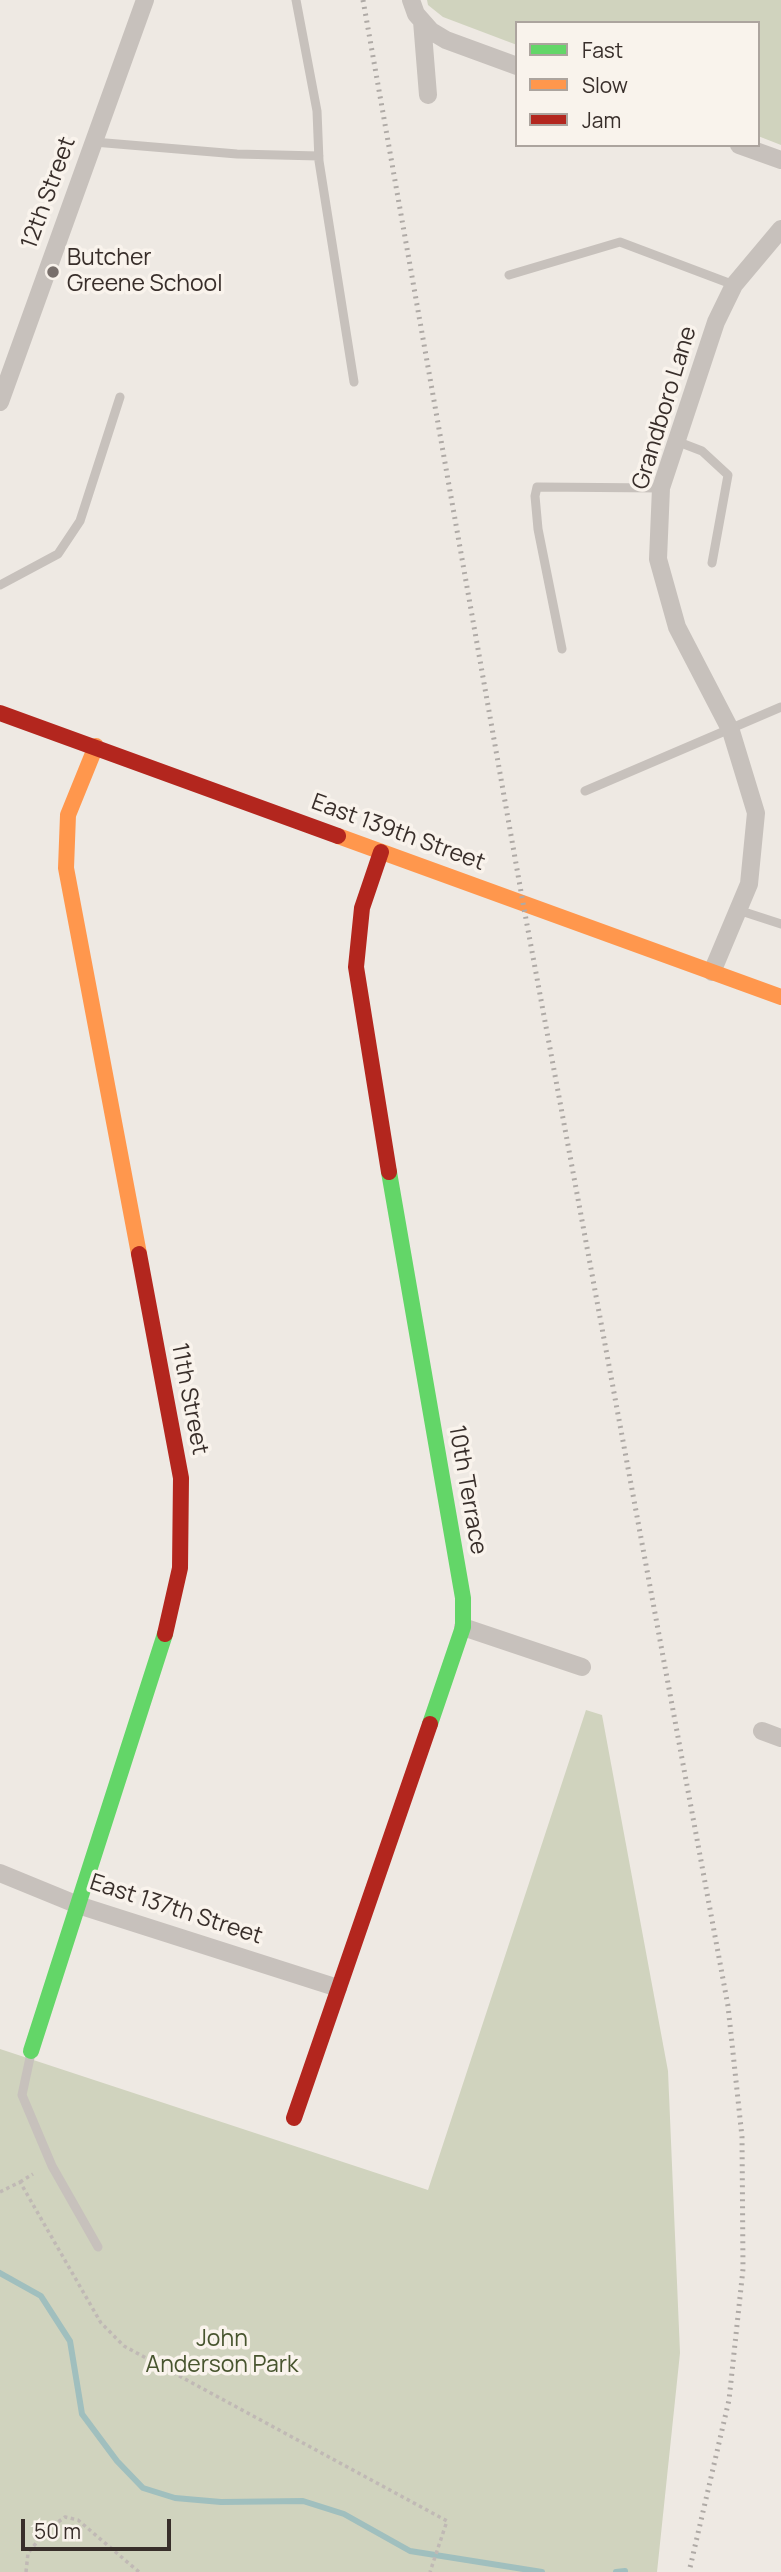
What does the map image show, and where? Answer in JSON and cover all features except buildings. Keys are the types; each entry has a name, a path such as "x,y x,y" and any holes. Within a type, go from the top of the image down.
{"street":[{"name":"12th Street","path":"0,402 145,0"},
{"path":"411,0 422,21 428,95"},
{"path":"422,21 446,40 515,65"},
{"path":"745,147 781,160"},
{"name":"Grandboro Lane","path":"712,972 750,884 756,813 731,731 677,628 659,559 661,488 716,322 734,285 781,229"},
{"name":"East 139th Street","path":"0,713 781,997"},
{"name":"11th Street","path":"31,2051 169,1621 180,1568 183,1515 181,1478 66,868 68,815 96,746"},
{"name":"10th Terrace","path":"294,2118 463,1627 463,1598 362,1019 356,967 362,908 381,852"},
{"path":"463,1627 582,1667"},
{"path":"762,1731 781,1738"},
{"name":"East 137th Street","path":"0,1874 78,1905 338,1988"}],"lane":[{"path":"296,0 317,111 319,156 354,382"},
{"path":"94,142 237,154 319,156"},
{"path":"509,275 620,242 734,285"},
{"path":"0,585 58,554 80,521 120,397"},
{"path":"676,440 702,451 728,475 712,563"},
{"path":"562,649 538,529 535,496 537,487 661,488"},
{"path":"585,791 731,731 781,707"},
{"path":"738,910 781,924"},
{"path":"31,2051 22,2095 52,2166 98,2247"}],"path":[{"path":"0,2192 33,2174"},
{"path":"20,2182 111,2336 161,2367 447,2521 430,2572"},
{"path":"26,2572 28,2553 47,2530 65,2517 78,2520 139,2572"}],"green space":[{"path":"427,0 781,0 781,145 760,137 760,21 515,21 515,44 443,17 428,5"},
{"name":"John Anderson Park","path":"586,1710 602,1715 668,2071 680,2353 657,2572 0,2572 0,2049 428,2190"}],"waterway":[{"path":"0,2273 41,2296 70,2341 82,2414 117,2461 143,2488 175,2498 221,2502 303,2501 344,2514 410,2551 542,2572"},
{"path":"616,2572 625,2571"}],"railway":[{"path":"363,0 523,903 728,2006 742,2137 743,2269 729,2400 689,2572"}],"traffic: fast":[{"path":"389,1172 463,1598 463,1627 430,1724"},
{"path":"31,2051 165,1634"}],"traffic: slow":[{"path":"96,746 68,815 66,868 139,1254"},
{"path":"338,836 781,997"}],"traffic: jam":[{"path":"0,713 338,836"},
{"path":"381,852 362,908 356,967 389,1172"},
{"path":"139,1254 181,1478 180,1568 165,1634"},
{"path":"294,2118 430,1724"}],"place":[{"name":"Butcher Greene School","path":"53,272"}]}
